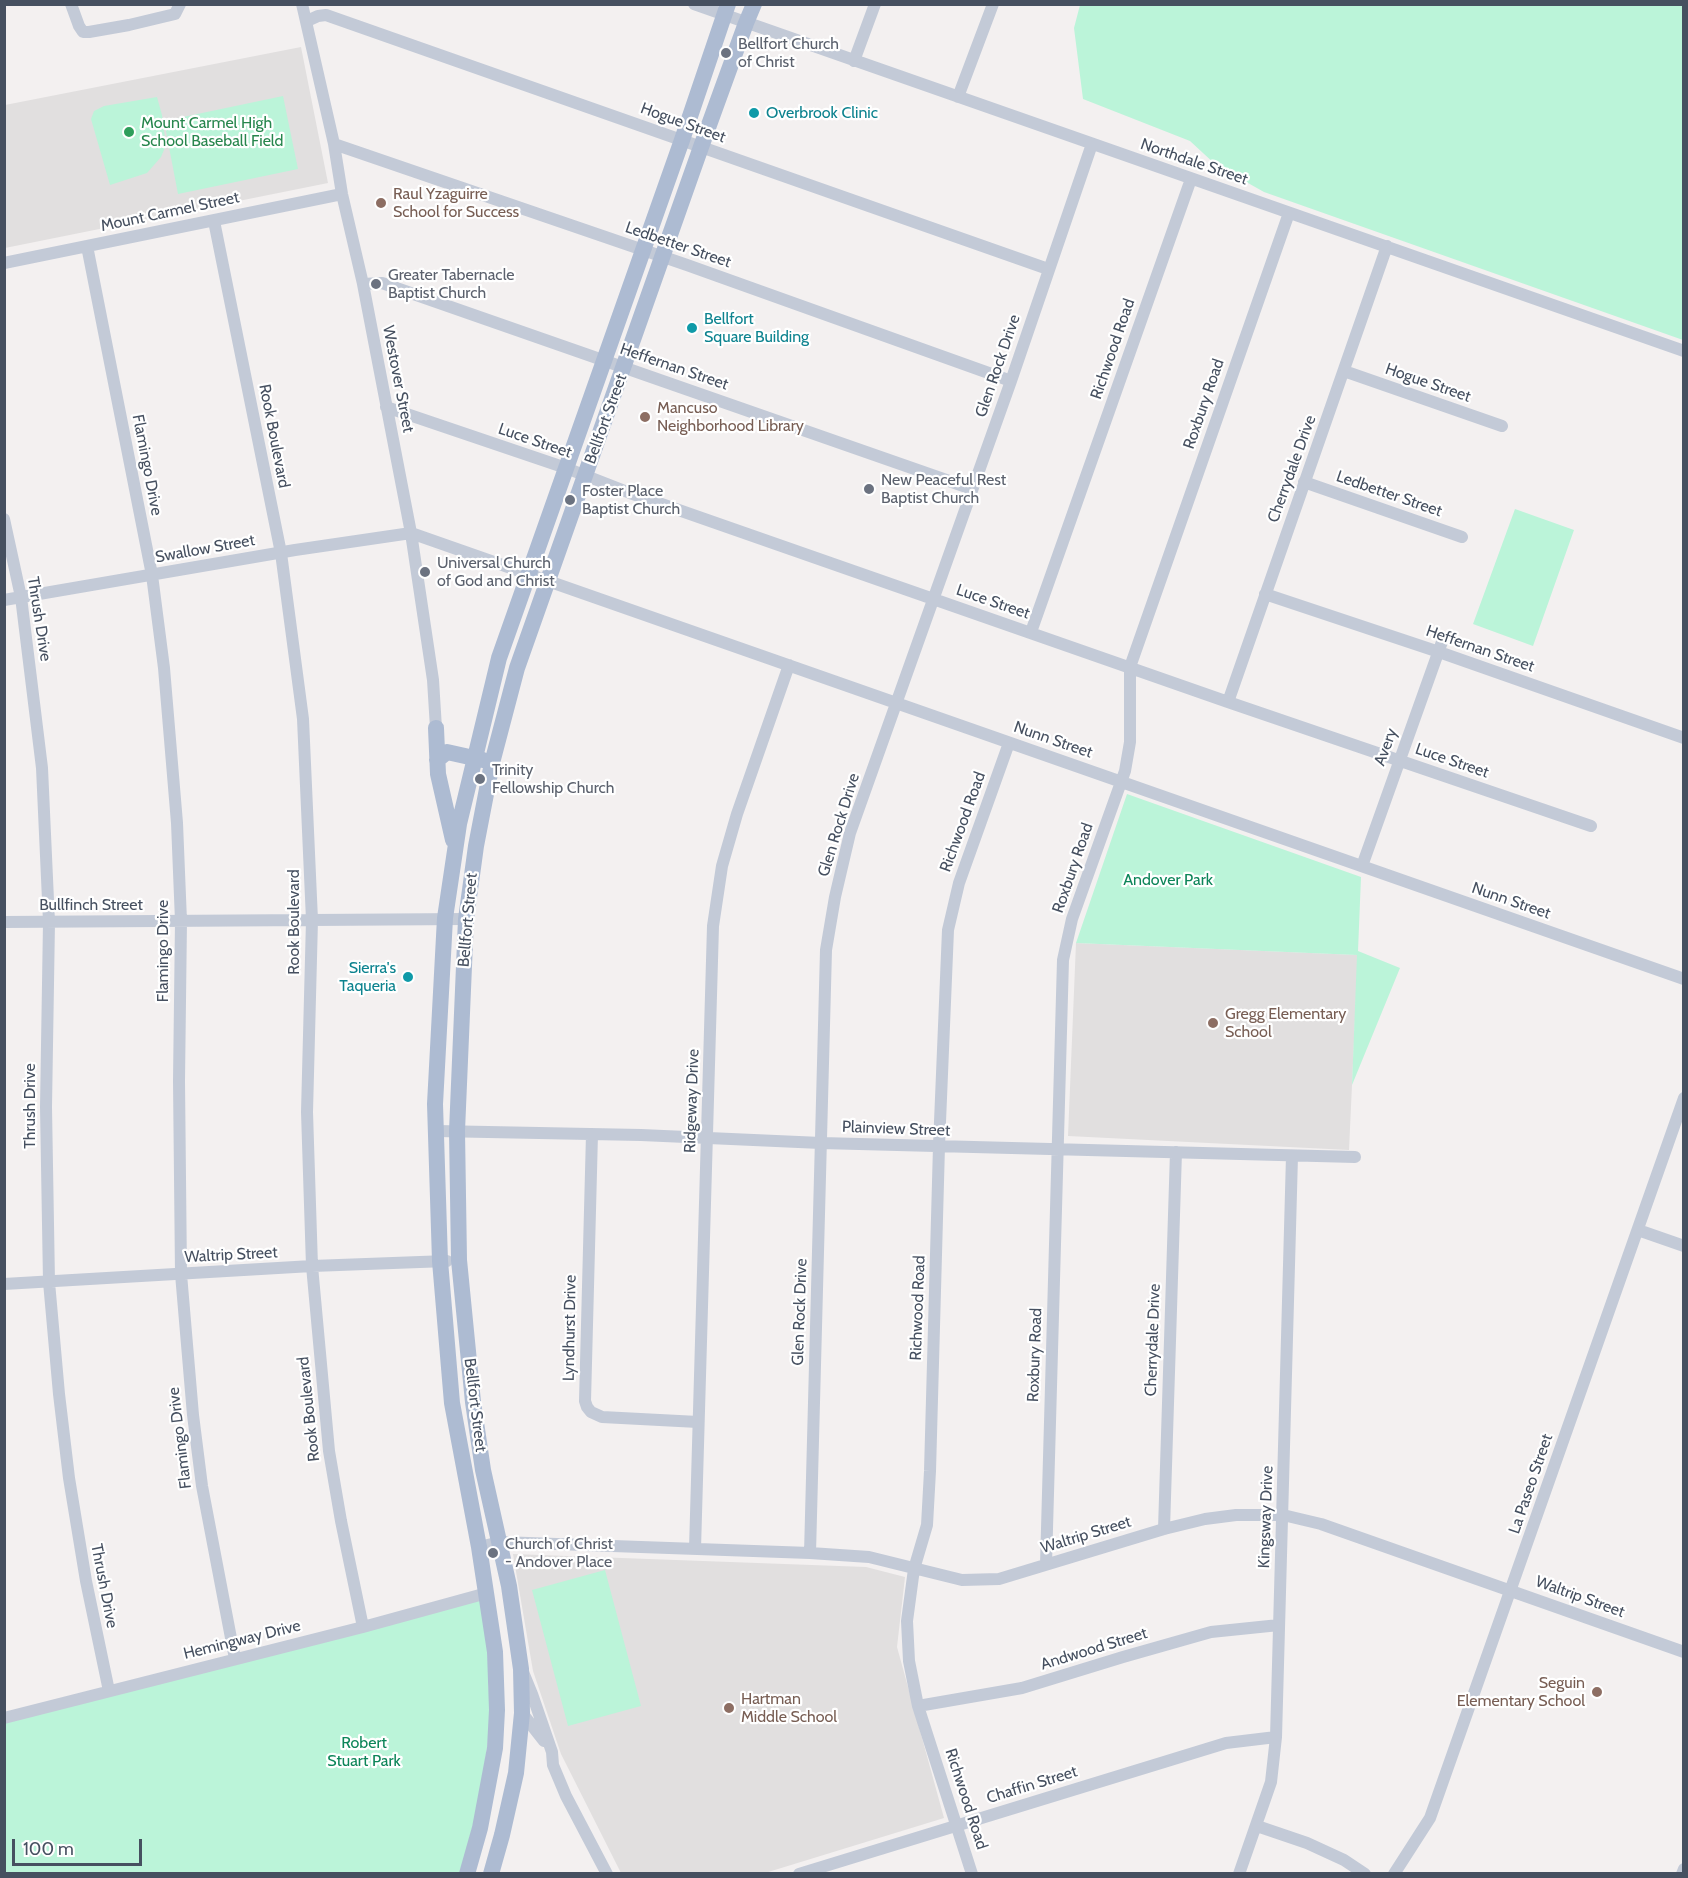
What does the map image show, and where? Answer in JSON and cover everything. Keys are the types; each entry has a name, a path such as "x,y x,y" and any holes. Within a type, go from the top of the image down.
{"main road":[{"name":"Bellfort Street","path":"491,1874 516,1773 522,1713 521,1669 509,1586 483,1470 473,1402 459,1260 457,1131 466,919 476,846 492,763 517,668 701,147 754,4"},
{"name":"Bellfort Street","path":"467,1874 480,1828 495,1748 497,1710 495,1652 487,1593 452,1403 440,1261 435,1104 445,918 473,758 499,658 727,10"},
{"path":"435,728 442,741 454,752 492,763"},
{"path":"435,728 438,774 451,827 455,856"},
{"path":"436,760 442,754 454,752"},
{"path":"452,1403 473,1402"},
{"path":"495,1652 505,1674 509,1700 522,1713"}],"street":[{"path":"72,4 72,11 82,32 89,33 175,14 180,4"},
{"name":"Westover Street","path":"302,4 363,284 411,533 433,680 435,728"},
{"path":"307,21 313,4"},
{"name":"Northdale Street","path":"694,4 727,10 746,22 854,61 1683,351"},
{"path":"854,61 875,4"},
{"path":"958,97 993,4"},
{"name":"Hogue Street","path":"307,21 326,15 1048,269"},
{"name":"Ledbetter Street","path":"334,144 664,256 1011,381"},
{"name":"Glen Rock Drive","path":"810,1552 826,950 835,897 850,833 1011,381 1092,144"},
{"name":"Richwood Road","path":"1031,632 1191,179"},
{"name":"Mount Carmel Street","path":"4,263 342,194"},
{"name":"Roxbury Road","path":"1046,1564 1064,960 1072,919 1125,771 1130,742 1130,667 1289,213"},
{"name":"Rook Boulevard","path":"214,221 281,553 303,719 312,920 308,1112 312,1266 329,1451 363,1627"},
{"name":"Flamingo Drive","path":"87,246 152,575 171,745 181,921 179,1081 181,1274 193,1415 202,1486 235,1659"},
{"name":"Cherrydale Drive","path":"1228,702 1387,246"},
{"name":"Heffernan Street","path":"363,284 381,283 972,489"},
{"name":"Hogue Street","path":"1344,372 1502,426"},
{"name":"Luce Street","path":"386,407 566,468 1228,702 1591,826"},
{"name":"Ledbetter Street","path":"1304,482 1462,537"},
{"name":"Thrush Drive","path":"4,519 21,597 42,768 49,922 46,1107 49,1282 69,1478 86,1581 109,1691"},
{"name":"Swallow Street","path":"4,600 411,533"},
{"name":"Nunn Street","path":"411,533 1683,979"},
{"name":"Heffernan Street","path":"1265,594 1439,652 1683,738"},
{"name":"Avery","path":"1362,866 1443,639"},
{"name":"Ridgeway Drive","path":"695,1549 713,926 722,866 737,814 789,666"},
{"name":"Richwood Road","path":"972,1874 918,1706 907,1643 909,1600 914,1569 927,1525 948,930 959,883 1009,743"},
{"name":"Bullfinch Street","path":"4,922 466,919"},
{"name":"La Paseo Street","path":"1394,1874 1430,1818 1683,1098"},
{"name":"Plainview Street","path":"437,1131 1355,1157"},
{"name":"Lyndhurst Drive","path":"592,1134 585,1401 587,1407 602,1418 698,1422"},
{"name":"Cherrydale Drive","path":"1164,1529 1176,1152"},
{"name":"Kingsway Drive","path":"1239,1874 1270,1782 1276,1737 1292,1156"},
{"path":"1638,1230 1683,1246"},
{"name":"Waltrip Street","path":"4,1284 459,1260"},
{"name":"Waltrip Street","path":"479,1547 500,1542 810,1552 869,1557 962,1580 999,1579 1164,1529 1205,1519 1236,1515 1283,1515 1321,1524 1683,1652"},
{"name":"Hemingway Drive","path":"4,1718 363,1627 487,1593"},
{"name":"Andwood Street","path":"918,1706 1022,1688 1211,1632 1279,1625"},
{"path":"521,1669 532,1694 566,1796 607,1874"},
{"path":"522,1713 552,1752"},
{"name":"Chaffin Street","path":"799,1874 1226,1743 1276,1737"},
{"path":"1257,1826 1307,1843 1344,1860 1365,1874"}],"shaded area":[{"path":"301,47 328,183 5,248 5,105"},
{"name":"Gregg Elementary School","path":"1076,943 1358,955 1349,1150 1068,1136"},
{"name":"Hartman Middle School","path":"513,1554 866,1567 905,1577 897,1647 944,1818 765,1873 621,1873 561,1754 533,1671"}],"green space":[{"path":"1080,5 1683,5 1683,340 1264,192 1216,165 1190,141 1083,99 1074,28"},
{"path":"283,96 298,169 178,194 164,121"},
{"name":"Mount Carmel High School Baseball Field","path":"157,97 166,145 161,157 147,173 110,185 91,119 94,111 104,106"},
{"path":"1515,509 1574,530 1533,646 1473,624"},
{"name":"Andover Park","path":"1127,794 1361,877 1358,951 1400,968 1352,1085 1357,955 1076,943"},
{"path":"605,1570 641,1706 568,1726 532,1590"},
{"name":"Robert Stuart Park","path":"481,1600 487,1633 490,1725 480,1799 460,1873 5,1874 5,1720"}],"place":[{"name":"Bellfort Church of Christ","path":"726,53"},
{"name":"Overbrook Clinic","path":"754,113"},
{"name":"Mount Carmel High School Baseball Field","path":"129,132"},
{"name":"Raul Yzaguirre School for Success","path":"381,203"},
{"name":"Greater Tabernacle Baptist Church","path":"376,284"},
{"name":"Bellfort Square Building","path":"692,328"},
{"name":"Mancuso Neighborhood Library","path":"645,417"},
{"name":"New Peaceful Rest Baptist Church","path":"869,489"},
{"name":"Foster Place Baptist Church","path":"570,500"},
{"name":"Universal Church of God and Christ","path":"425,572"},
{"name":"Trinity Fellowship Church","path":"480,779"},
{"name":"Sierra's Taqueria","path":"408,977"},
{"name":"Gregg Elementary School","path":"1213,1023"},
{"name":"Church of Christ - Andover Place","path":"493,1553"},
{"name":"Seguin Elementary School","path":"1597,1692"},
{"name":"Hartman Middle School","path":"729,1708"}]}
